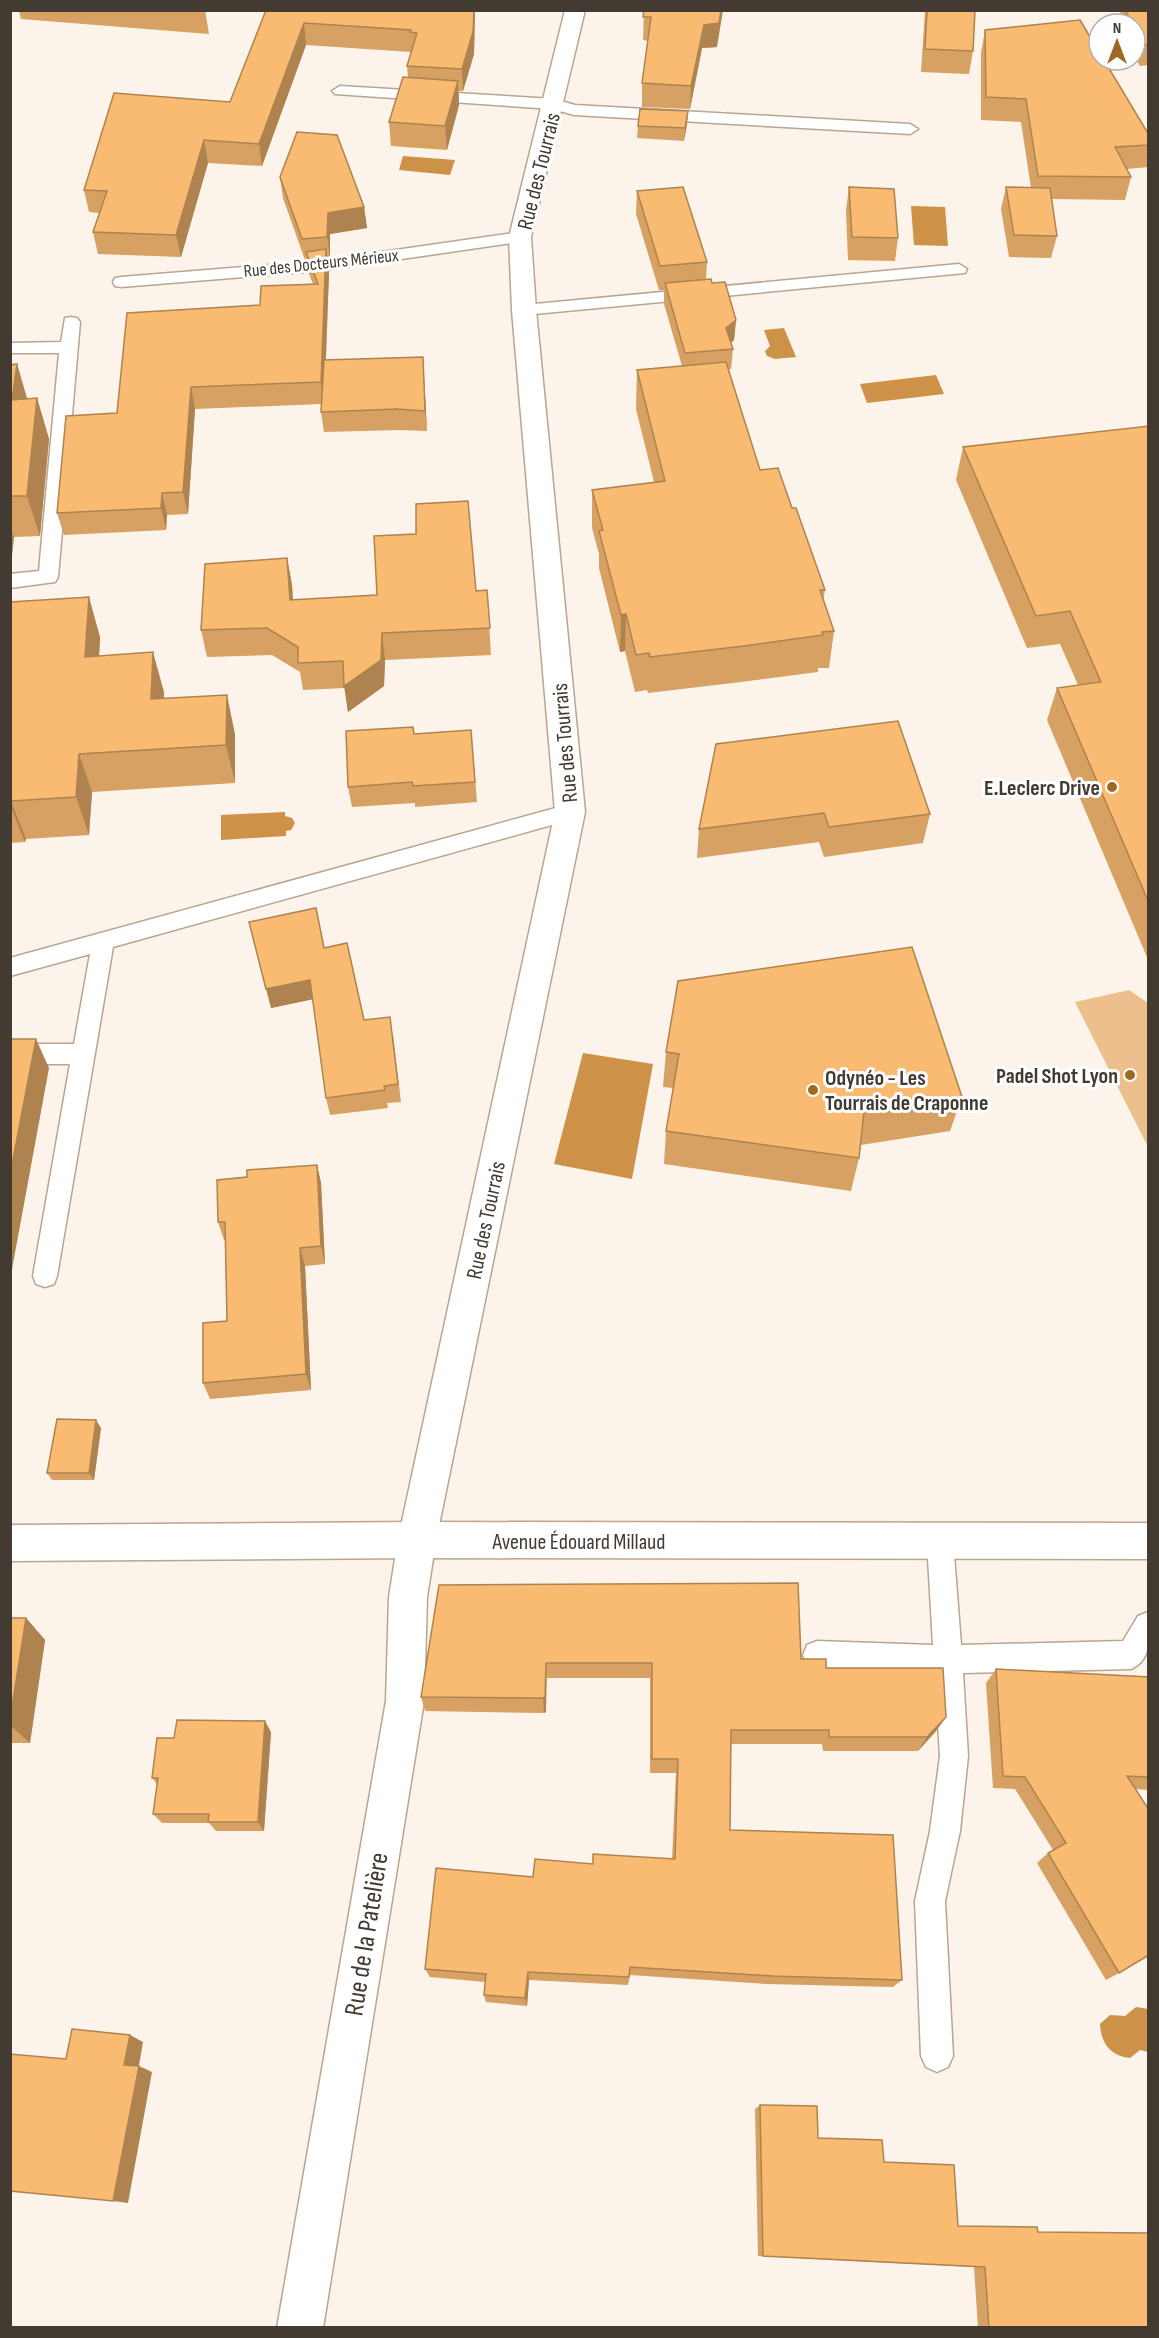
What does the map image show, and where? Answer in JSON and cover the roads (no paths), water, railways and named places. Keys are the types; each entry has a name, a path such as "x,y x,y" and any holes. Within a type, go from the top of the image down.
{"street":[{"name":"Rue des Tourrais","path":"417,1540 570,812 524,310 520,237 575,10"},
{"name":"Avenue Édouard Millaud","path":"10,1543 417,1540 940,1541 1148,1547"},
{"name":"Rue de la Patelière","path":"300,2328 405,1701 408,1597 417,1540"}],"lane":[{"path":"340,91 554,104 574,110 910,129"},
{"name":"Rue des Docteurs Mérieux","path":"121,282 319,266 520,237"},
{"path":"524,310 959,269"},
{"path":"10,581 48,577 71,322"},
{"path":"10,348 69,347"},
{"path":"10,967 570,812"},
{"path":"45,1276 103,942"},
{"path":"10,1054 85,1054"},
{"path":"937,2056 930,1901 945,1832 954,1756 940,1541"},
{"path":"818,1654 947,1659 1131,1655 1149,1626"}],"place":[{"name":"E.Leclerc Drive","path":"1112,787"},
{"name":"Padel Shot Lyon","path":"1130,1075"},
{"name":"Odynéo - Les Tourrais de Craponne","path":"813,1090"}]}
